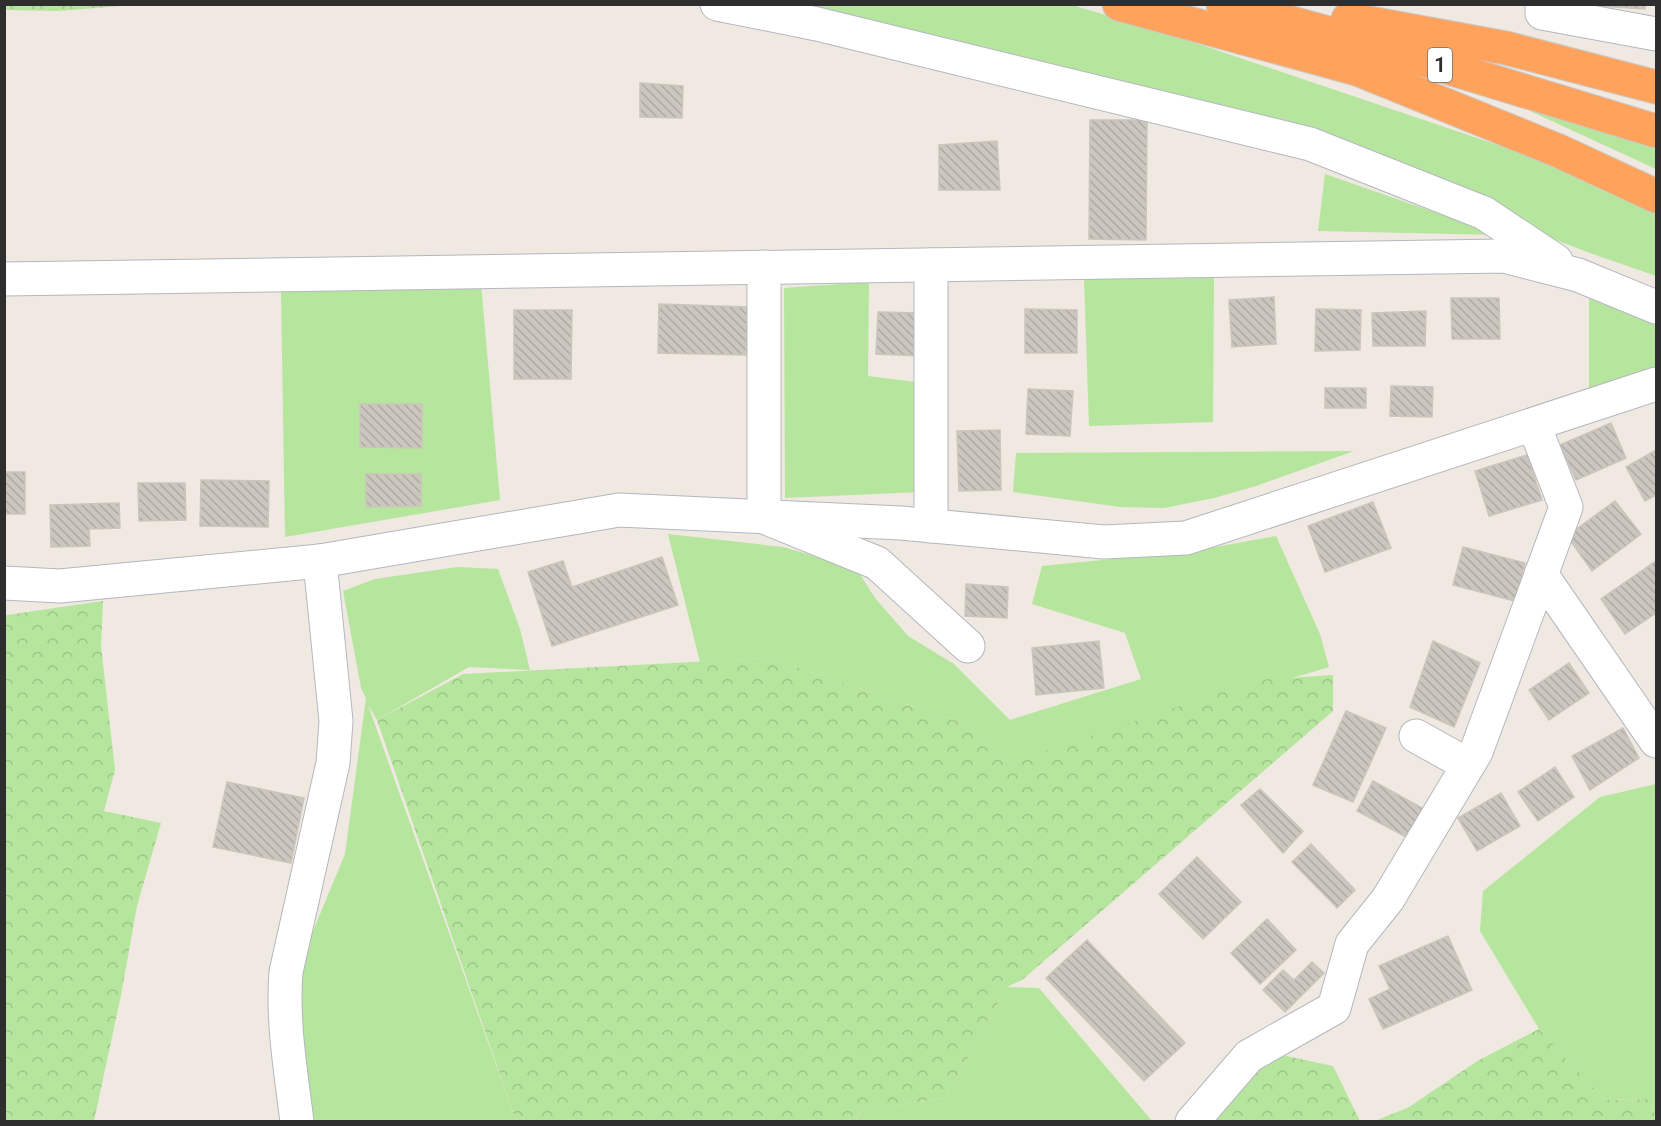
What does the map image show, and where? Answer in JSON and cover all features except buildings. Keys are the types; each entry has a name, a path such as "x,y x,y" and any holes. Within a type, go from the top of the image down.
{"highway":[{"path":"1119,4 1357,69 1559,151 1656,196"},
{"name":"1","path":"1223,4 1390,50 1656,130"},
{"path":"1270,4 1506,48 1656,87"}],"street":[{"path":"717,4 817,24 1310,144 1484,213 1578,275"},
{"path":"1542,4 1542,13 1656,34"},
{"path":"4,279 1504,256 1578,275 1656,307"},
{"path":"931,526 932,265"},
{"path":"764,267 764,517"},
{"path":"4,582 60,586 320,561 619,510 931,526 1104,542 1186,538 1656,384"},
{"path":"1192,1122 1249,1056 1334,1008 1352,944 1388,899 1476,752 1566,507 1534,425"},
{"path":"764,517 877,563 968,645"},
{"path":"297,1122 289,1060 286,972 333,763 336,721 320,561"},
{"path":"1541,574 1656,741"},
{"path":"1416,736 1468,765"}],"green space":[{"path":"5,4 134,5 58,11 5,10"},
{"path":"706,5 1072,5 1163,32 1572,170 1656,207 1656,276 1590,253 1180,96"},
{"path":"1519,106 1656,149 1656,169"},
{"path":"1325,174 1500,235 1318,231"},
{"path":"1214,278 1213,422 1089,426 1084,279"},
{"path":"1589,280 1656,307 1656,376 1589,406"},
{"path":"869,282 868,376 923,383 920,492 785,498 784,288"},
{"path":"481,284 500,500 285,537 281,290"},
{"path":"1354,451 1256,486 1214,498 1164,508 1120,507 1013,492 1016,453"},
{"path":"668,534 783,547 856,568 875,598 908,636 954,664 1010,720 1141,679 1125,633 1032,604 1042,566 1193,551 1276,536 1320,634 1329,667 1009,763 969,725 769,658 700,662"},
{"path":"457,567 498,569 520,629 530,670 469,667 377,720 368,705 516,1121 314,1121 304,1072 296,972 345,854 366,698 361,688 343,591 375,579"},
{"path":"103,601 101,646 115,770 104,811 161,823 137,906 94,1121 5,1121 5,617"},
{"path":"769,658 969,725 1009,763 1258,680 1333,675 1333,711 1022,980 1007,987 945,1098 860,1111 856,1121 516,1121 377,720 463,674"},
{"path":"1656,784 1656,1116 1648,1099 1605,1100 1539,1029 1480,931 1483,891 1600,797"},
{"path":"1007,987 1039,988 1152,1121 856,1122 860,1111 945,1098"},
{"path":"1539,1029 1605,1100 1648,1099 1656,1121 1375,1121 1409,1107 1479,1060"},
{"path":"1259,1050 1333,1066 1360,1121 1191,1122"}]}
